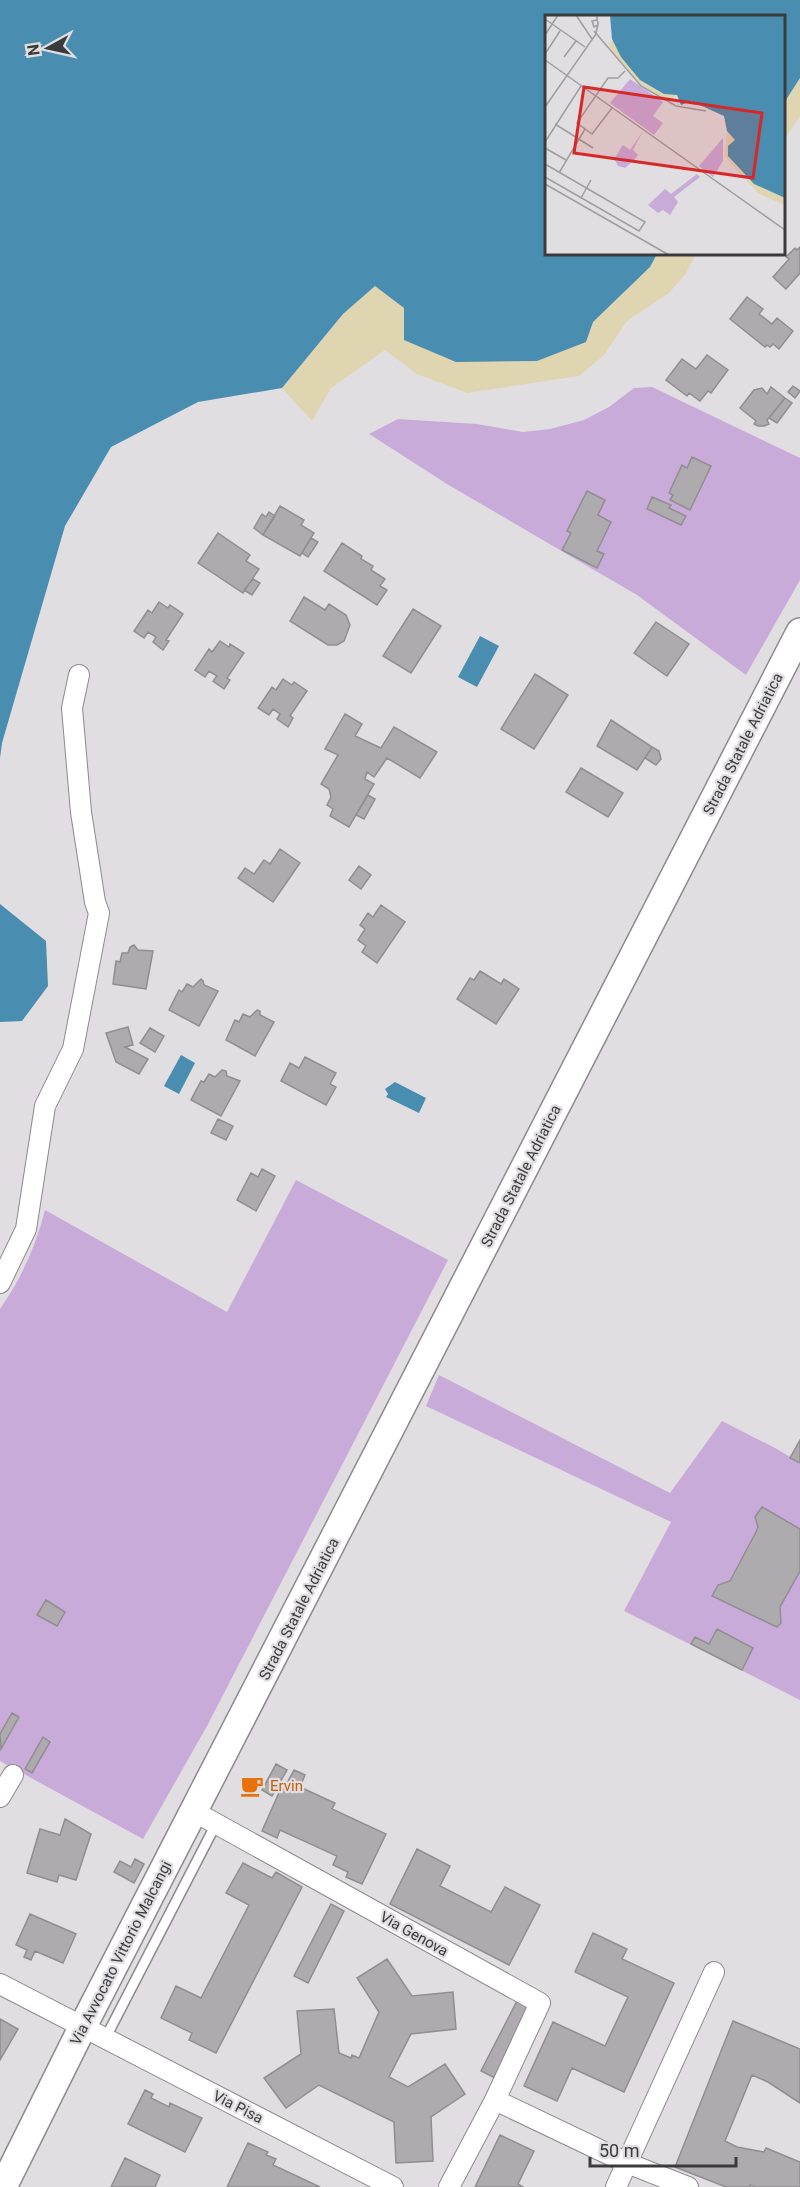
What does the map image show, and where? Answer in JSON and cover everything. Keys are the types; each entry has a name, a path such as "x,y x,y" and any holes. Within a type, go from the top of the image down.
{"main road":[{"name":"Strada Statale Adriatica","path":"241,1720 800,632"},
{"name":"Via Avvocato Vittorio Malcangi","path":"3,2187 205,1818 241,1720"}],"street":[{"path":"0,1283 26,1229 45,1106 74,1049 99,913 95,902 81,812 72,708 79,675"},
{"path":"0,1797 13,1775"},
{"name":"Via Genova","path":"205,1818 540,2003 495,2100"},
{"path":"616,2187 714,1972"},
{"name":"Via Pisa","path":"0,1984 92,2027 393,2187"},
{"path":"449,2187 495,2100 627,2163 688,2187"}],"shaded area":[{"path":"652,387 800,458 800,580 746,675 637,595 447,484 369,434 398,419 477,424 523,432 550,429 584,420 609,407 634,388"},
{"path":"296,1180 448,1260 207,1726 143,1839 0,1761 0,1309 27,1262 45,1210 227,1312"},
{"path":"439,1375 670,1493 722,1421 800,1463 800,1529 762,1507 755,1517 758,1527 756,1532 730,1581 718,1585 712,1595 777,1627 781,1623 780,1607 800,1571 800,1700 624,1611 671,1522 426,1406","holes":["717,1629 753,1648 742,1670 692,1644 695,1637 709,1644"]}],"sand":[{"path":"800,78 800,116 785,138 785,101"},
{"path":"656,255 695,255 686,273 669,293 627,321 604,355 579,376 467,393 417,374 385,350 331,388 312,421 282,388 343,314 376,285 404,308 586,342 593,322 650,267"}],"water":[{"path":"0,0 800,0 800,78 785,101 785,15 545,15 545,255 656,255 650,267 593,322 586,342 537,361 456,362 404,340 404,308 375,286 343,314 282,388 198,402 111,447 65,526 2,743 0,758"},
{"path":"480,636 499,646 477,687 458,677"},
{"path":"0,904 46,941 48,986 22,1021 0,1022"},
{"path":"181,1055 195,1063 179,1094 164,1086"},
{"path":"395,1082 426,1098 419,1113 386,1097 388,1094 385,1089"}],"building":[{"path":"800,247 800,273 786,289 773,277 789,259 786,257 795,248 797,250"},
{"path":"747,297 763,309 759,314 772,324 777,318 793,331 779,349 773,344 765,347 730,319"},
{"path":"707,355 728,370 711,393 708,391 700,401 689,393 687,396 666,380 682,359 696,369"},
{"path":"793,386 800,391 795,398 788,392"},
{"path":"771,387 785,398 767,420 769,424 758,426 754,424 756,421 740,408 754,390 762,388 767,394"},
{"path":"785,398 792,403 777,423 769,418"},
{"path":"692,457 711,466 690,510 670,500 673,495 669,493 682,465 687,468"},
{"path":"587,491 605,500 598,515 611,522 597,551 604,554 597,568 562,550 571,533 567,531"},
{"path":"652,497 671,505 669,508 686,516 681,525 647,509"},
{"path":"280,506 304,520 301,525 314,533 300,556 263,535"},
{"path":"269,512 275,516 263,535 254,528 262,514 266,517"},
{"path":"218,533 250,555 246,561 259,569 243,593 198,563"},
{"path":"311,538 318,542 308,557 302,553"},
{"path":"342,543 362,556 361,559 373,566 371,570 385,579 380,586 387,590 377,605 324,571"},
{"path":"253,579 260,583 252,595 244,590"},
{"path":"304,597 325,610 329,604 346,615 350,625 344,641 337,645 328,645 290,621"},
{"path":"159,602 168,608 170,605 183,614 166,640 169,641 163,650 153,642 156,637 148,632 144,638 134,631 148,610 152,613"},
{"path":"413,609 441,626 411,673 383,656"},
{"path":"656,622 689,644 667,676 634,653"},
{"path":"220,641 244,653 227,678 230,680 224,689 213,681 217,676 209,671 205,677 195,670 209,649 212,652"},
{"path":"535,674 568,695 534,749 501,729"},
{"path":"283,679 292,685 294,682 307,691 290,716 293,718 288,727 277,719 280,714 273,709 269,715 258,708 272,687 276,690"},
{"path":"345,714 362,724 355,736 381,748 394,727 437,752 420,778 387,758 374,777 367,772 365,779 374,784 349,827 330,816 333,809 327,805 331,797 329,789 321,784 338,755 325,749"},
{"path":"611,720 652,747 637,770 597,746"},
{"path":"652,747 659,751 661,759 656,765 645,758"},
{"path":"581,768 623,793 608,817 566,792"},
{"path":"368,795 375,799 364,819 356,815"},
{"path":"280,849 300,863 273,902 238,878 245,868 254,874 264,860 270,864"},
{"path":"359,866 371,875 361,889 349,880"},
{"path":"381,905 405,922 377,963 362,952 366,946 358,940 365,929 360,925 368,913 373,917"},
{"path":"134,945 138,950 153,951 146,989 113,984 116,961 120,962 122,953 128,953 130,947"},
{"path":"480,971 501,984 504,979 519,989 496,1024 457,999 470,978 474,980"},
{"path":"201,979 204,985 218,991 199,1026 169,1010 179,990 182,992 187,984 193,987"},
{"path":"257,1010 260,1011 260,1015 274,1022 255,1056 226,1040 235,1020 239,1022 243,1014 250,1017"},
{"path":"128,1027 133,1045 125,1047 148,1059 139,1074 116,1062 106,1033"},
{"path":"150,1028 164,1036 155,1052 140,1043"},
{"path":"305,1057 336,1073 330,1084 336,1087 326,1105 281,1081 290,1063 299,1068"},
{"path":"222,1070 226,1071 227,1076 240,1081 221,1116 191,1100 201,1081 204,1082 209,1074 215,1077"},
{"path":"218,1119 233,1126 226,1140 211,1133"},
{"path":"262,1169 275,1176 256,1211 237,1200 251,1173 258,1177"},
{"path":"800,1440 800,1463 790,1458"},
{"path":"762,1507 800,1529 800,1571 780,1607 781,1623 777,1627 712,1596 718,1585 730,1581 756,1532 758,1527 755,1517"},
{"path":"46,1600 65,1612 57,1626 37,1615"},
{"path":"717,1629 753,1648 742,1670 691,1644 695,1637 709,1644"},
{"path":"12,1713 19,1717 1,1749 0,1734"},
{"path":"43,1737 50,1742 32,1773 25,1769"},
{"path":"276,1764 287,1770 272,1796 262,1790"},
{"path":"294,1770 305,1775 300,1787 335,1803 332,1809 386,1834 362,1884 346,1877 348,1872 333,1865 337,1856 280,1830 277,1838 262,1831 282,1786 285,1787"},
{"path":"65,1819 91,1834 76,1880 59,1875 57,1882 27,1873 40,1829 60,1835"},
{"path":"417,1849 450,1866 440,1886 491,1912 505,1887 540,1905 509,1965 390,1904"},
{"path":"135,1859 144,1864 134,1883 114,1872 120,1861 131,1867"},
{"path":"243,1863 272,1878 276,1872 302,1887 216,2053 189,2040 192,2033 161,2018 176,1986 201,1998 249,1905 226,1893"},
{"path":"331,1904 344,1911 308,1983 294,1976"},
{"path":"30,1914 76,1934 63,1963 35,1951 31,1960 24,1957 27,1950 16,1945"},
{"path":"593,1933 627,1949 622,1959 674,1983 624,2092 572,2068 557,2101 524,2086 553,2022 605,2046 628,1997 575,1972"},
{"path":"387,1959 412,1996 453,1992 456,2029 411,2034 389,2077 408,2087 445,2064 465,2094 431,2117 433,2161 396,2163 394,2122 319,2085 286,2108 264,2078 301,2054 297,2011 334,2009 339,2053 351,2058 352,2055 359,2058 379,2012 357,1978"},
{"path":"518,1999 532,2006 495,2078 481,2071"},
{"path":"0,2019 18,2029 0,2060"},
{"path":"733,2021 800,2049 800,2103 768,2082 752,2075 725,2141 737,2147 764,2152 766,2148 800,2162 800,2187 750,2185 750,2187 726,2187 675,2167"},
{"path":"145,2090 153,2094 151,2098 169,2107 170,2103 202,2118 185,2152 128,2124"},
{"path":"500,2135 534,2151 518,2184 523,2187 475,2187"},
{"path":"248,2143 268,2152 266,2155 276,2159 273,2165 320,2187 227,2187"},
{"path":"125,2158 160,2175 155,2187 111,2187"}],"place":[{"name":"Ervin","path":"252,1786"}]}
